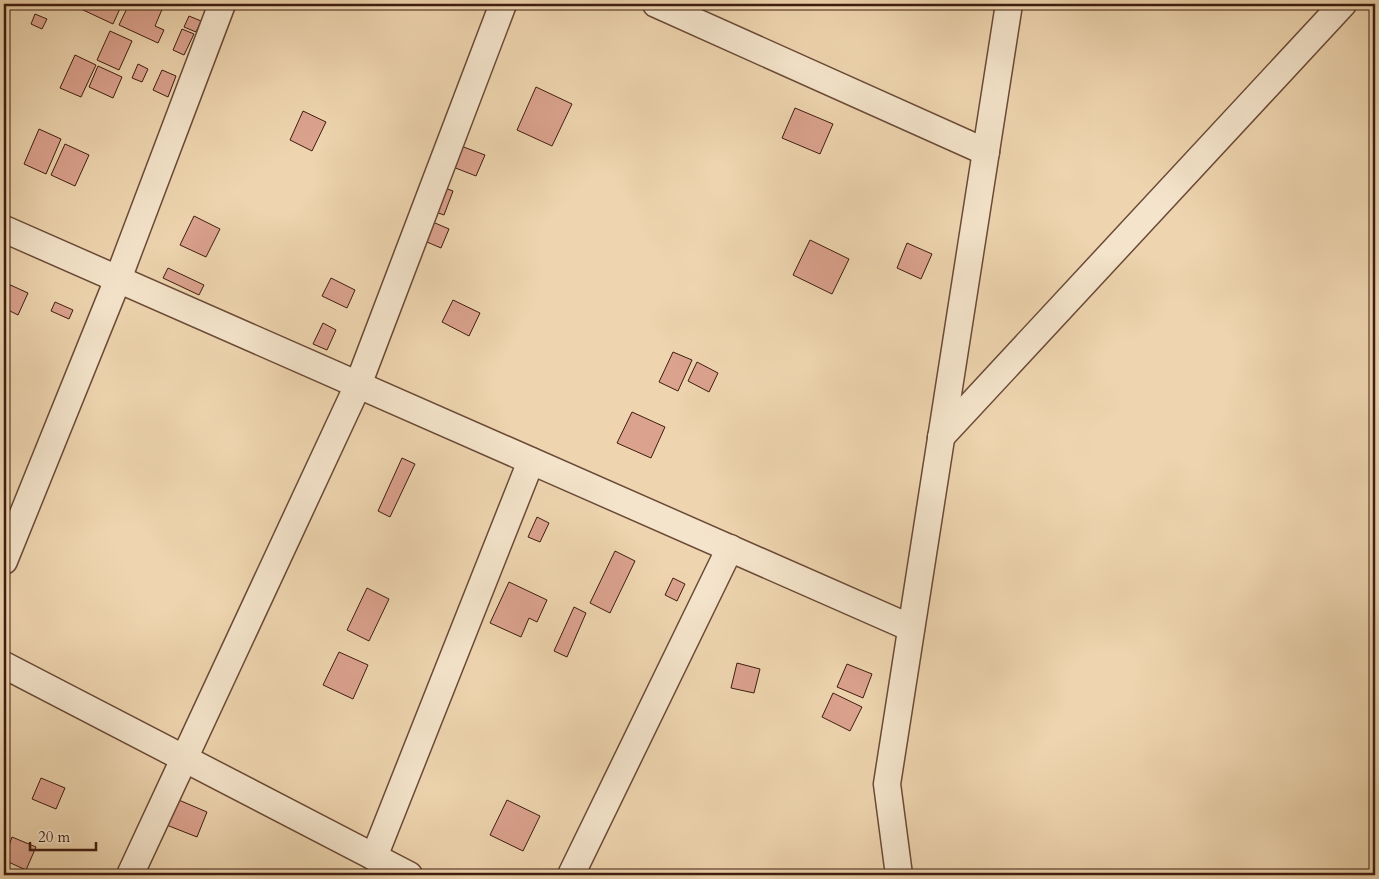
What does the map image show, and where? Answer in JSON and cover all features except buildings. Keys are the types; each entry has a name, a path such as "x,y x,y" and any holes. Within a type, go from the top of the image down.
{"street":[{"path":"4,561 118,279 222,4"},
{"path":"130,875 358,385 503,4"},
{"path":"656,4 986,152"},
{"path":"900,875 887,784 1009,4"},
{"path":"941,436 1343,4"},
{"path":"4,229 911,628"},
{"path":"374,857 531,461"},
{"path":"571,875 730,548"},
{"path":"4,665 409,875"}]}
